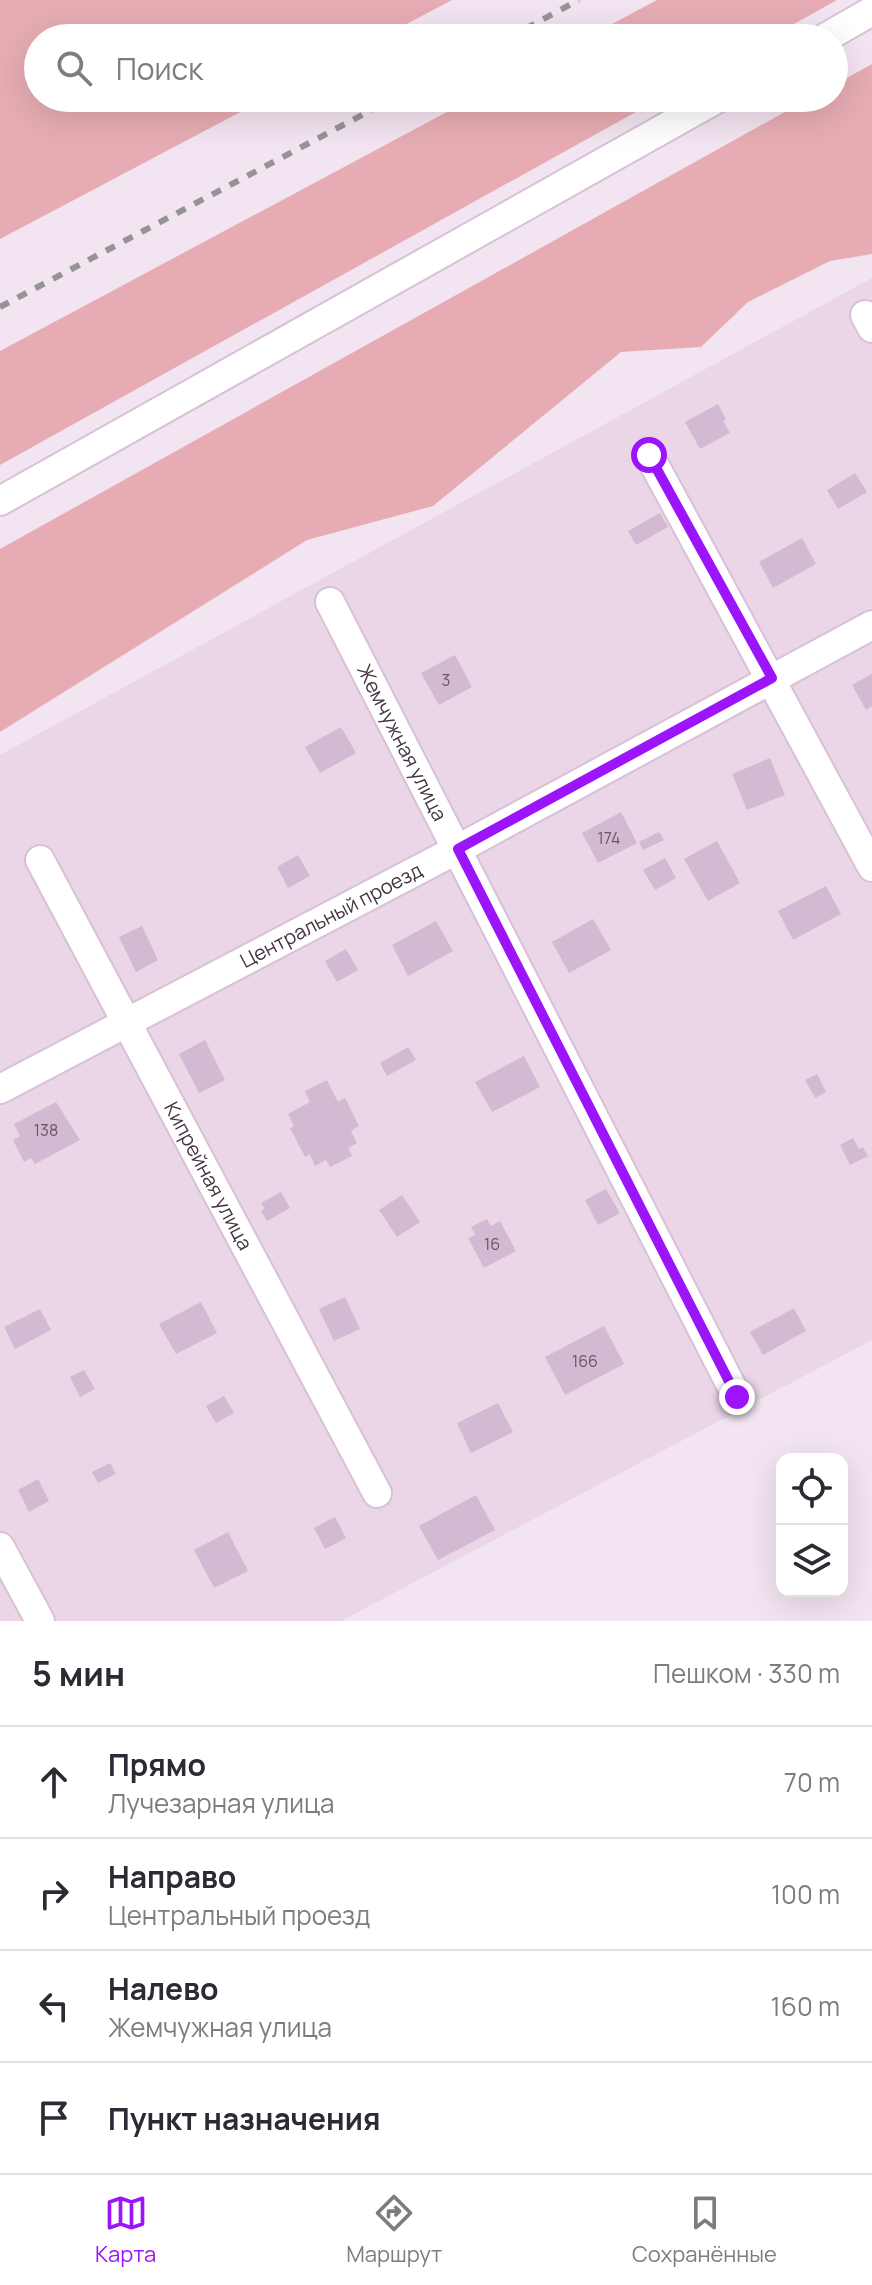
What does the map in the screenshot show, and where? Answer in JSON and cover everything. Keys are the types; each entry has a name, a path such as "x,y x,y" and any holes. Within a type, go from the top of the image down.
{"street":[{"path":"848,25 872,11"},
{"path":"0,501 693,112"},
{"path":"649,455 872,867"},
{"name":"Жемчужная улица","path":"330,602 737,1397"},
{"name":"Центральный проезд","path":"0,1089 458,849 872,625"},
{"name":"Кипрейная улица","path":"40,860 377,1493"},
{"path":"0,1547 40,1621"}],"shaded area":[{"path":"0,0 452,0 407,24 24,24 24,112 240,112 0,239"},
{"path":"657,0 837,0 794,24 612,24"},
{"path":"872,64 872,254 830,261 748,302 701,347 621,352 433,506 307,540 0,732 0,549 785,112 848,112 848,77"},
{"path":"447,112 636,112 0,465 0,351"},
{"path":"872,278 872,1340 341,1621 0,1621 0,755"}],"building":[{"path":"718,404 730,433 700,449 685,422"},
{"path":"855,473 867,492 838,509 827,490"},
{"path":"660,513 668,527 636,545 628,531"},
{"path":"802,538 816,564 773,588 759,562"},
{"path":"455,655 472,687 439,705 421,673"},
{"path":"872,674 872,706 866,710 852,685"},
{"path":"341,727 356,753 320,773 305,747"},
{"path":"770,758 785,795 747,810 732,774"},
{"path":"621,812 637,843 598,863 582,833"},
{"path":"659,832 664,840 643,850 639,842"},
{"path":"717,841 740,883 708,901 684,859"},
{"path":"298,855 310,876 288,888 277,867"},
{"path":"665,858 676,878 655,890 643,870"},
{"path":"826,886 841,914 793,940 778,911"},
{"path":"593,919 611,950 569,973 552,942"},
{"path":"436,921 453,951 408,976 392,945"},
{"path":"142,926 158,960 136,972 119,937"},
{"path":"346,949 358,970 337,982 325,961"},
{"path":"205,1040 225,1080 199,1093 179,1054"},
{"path":"408,1047 416,1060 387,1076 380,1063"},
{"path":"524,1056 540,1087 492,1112 475,1082"},
{"path":"817,1074 826,1092 815,1098 805,1080"},
{"path":"327,1080 338,1102 345,1098 359,1126 351,1131 357,1143 348,1148 352,1156 330,1167 326,1160 315,1166 310,1154 305,1157 290,1128 294,1126 288,1114 310,1102 305,1091"},
{"path":"56,1102 80,1140 35,1164 31,1158 24,1162 13,1140 20,1136 14,1124"},
{"path":"853,1138 859,1149 863,1147 868,1156 850,1165 840,1145"},
{"path":"606,1189 620,1213 598,1225 585,1200"},
{"path":"281,1192 290,1208 267,1221 261,1211 265,1209 261,1203"},
{"path":"402,1195 420,1222 397,1237 379,1210"},
{"path":"487,1219 491,1226 500,1221 516,1251 484,1268 468,1238 475,1235 471,1227"},
{"path":"345,1297 360,1329 334,1341 319,1309"},
{"path":"201,1302 217,1333 176,1354 159,1324"},
{"path":"794,1308 806,1331 763,1355 750,1332"},
{"path":"40,1309 51,1330 15,1349 4,1327"},
{"path":"604,1326 624,1364 565,1395 545,1357"},
{"path":"84,1370 95,1389 80,1397 70,1377"},
{"path":"224,1396 234,1413 216,1423 206,1406"},
{"path":"498,1403 513,1432 471,1453 457,1423"},
{"path":"110,1463 116,1474 98,1483 92,1472"},
{"path":"38,1479 49,1501 29,1512 18,1490"},
{"path":"476,1495 495,1530 438,1560 419,1526"},
{"path":"335,1517 346,1538 325,1549 314,1528"},
{"path":"228,1532 248,1571 214,1588 194,1550"}],"railway":[{"path":"534,24 579,0"},
{"path":"0,307 368,112"}],"route":[{"path":"649,455 772,678 458,849 737,1397"}]}
